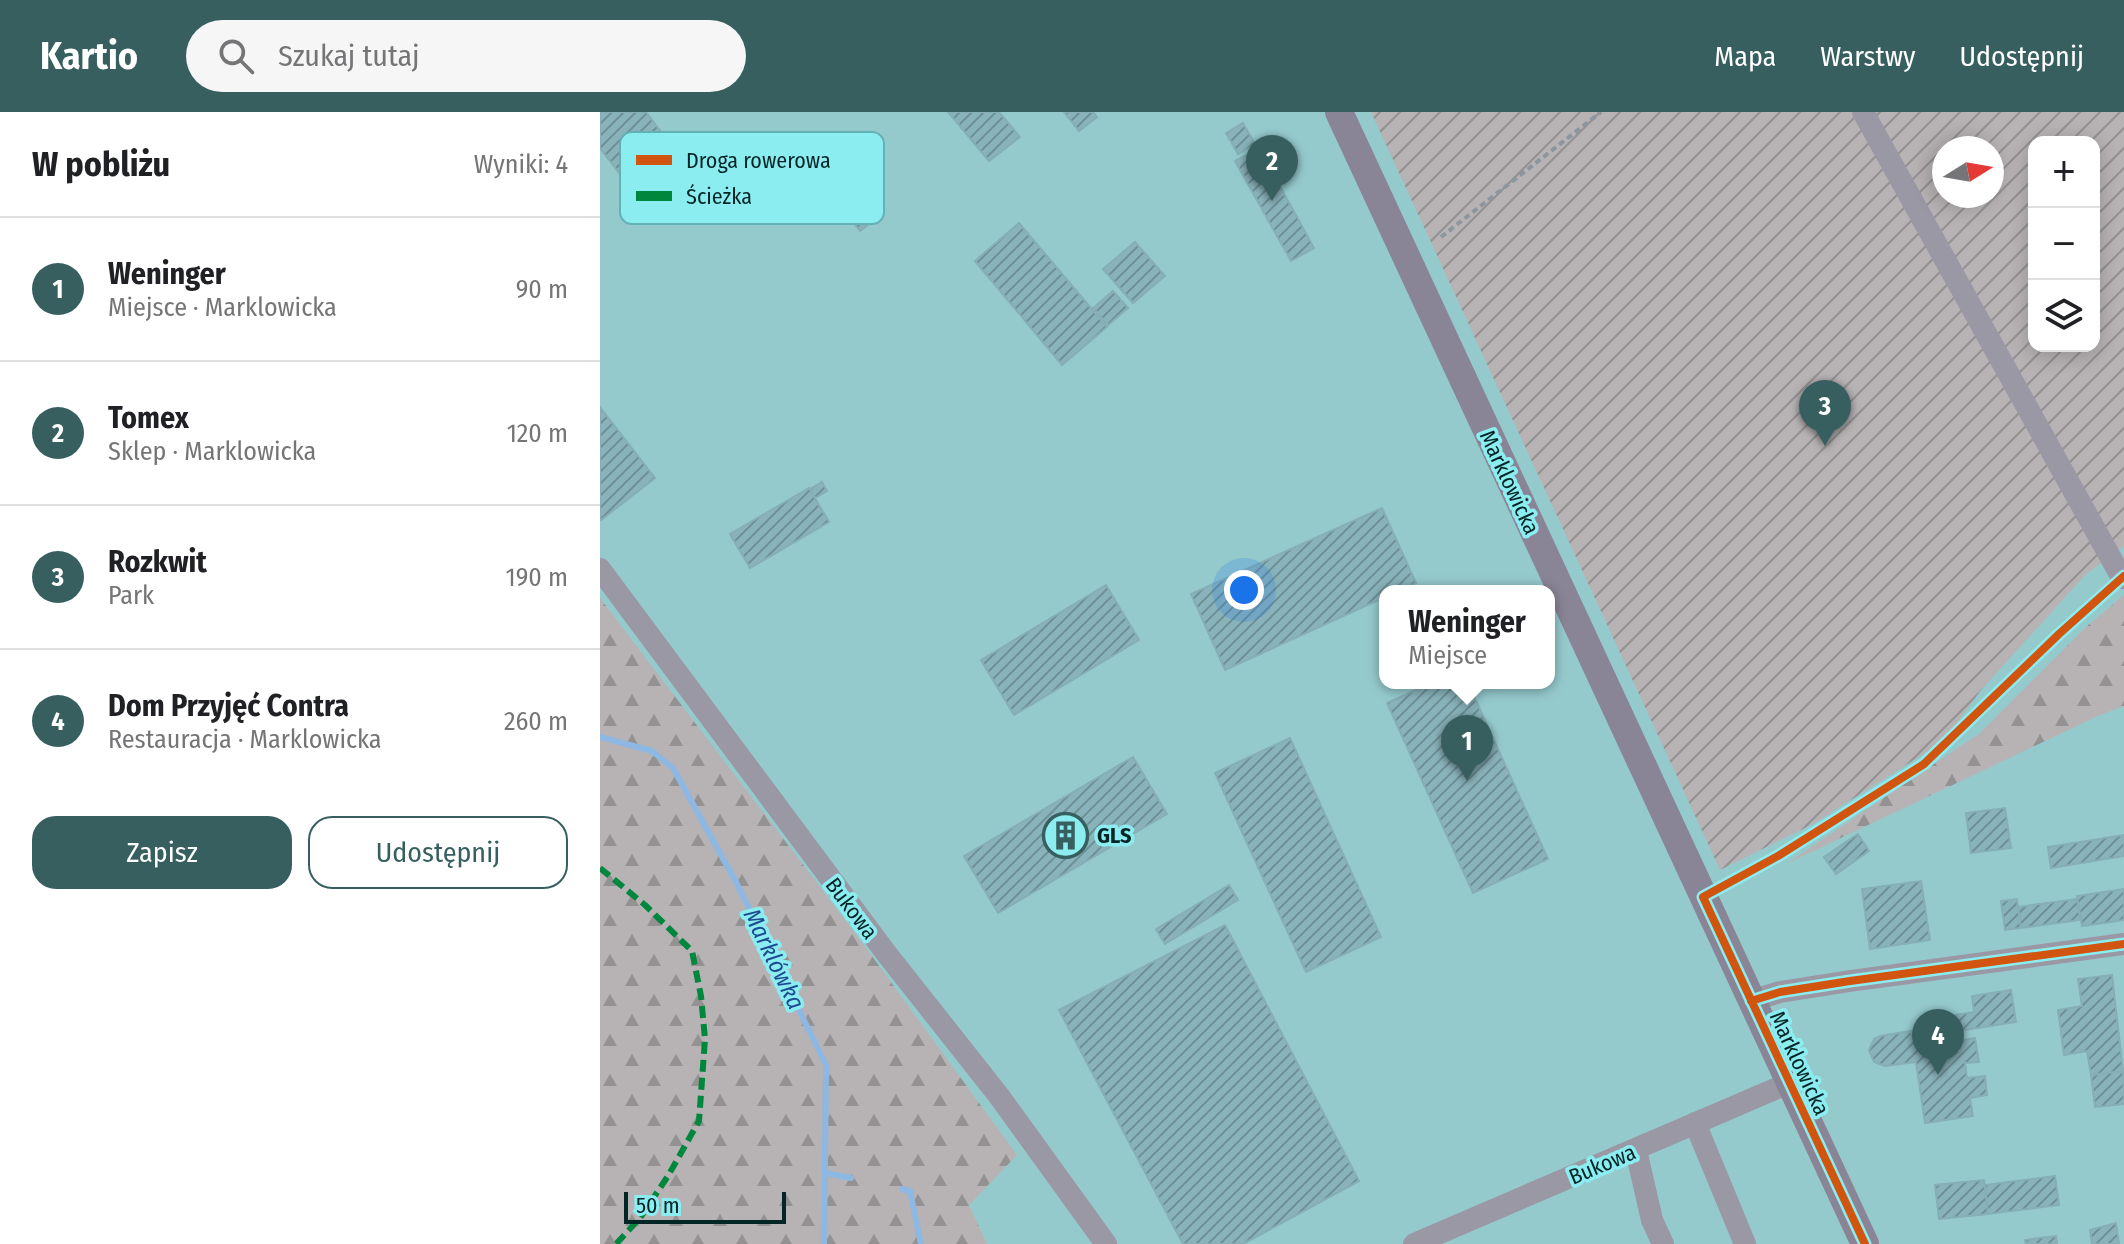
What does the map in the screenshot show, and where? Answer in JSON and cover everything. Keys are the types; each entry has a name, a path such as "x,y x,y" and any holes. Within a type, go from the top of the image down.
{"main road":[{"name":"Marklowicka","path":"1339,112 1865,1244"}],"lane":[{"path":"1863,112 2122,578"},
{"name":"Bukowa","path":"600,569 886,953 999,1096 1106,1244"},
{"path":"1751,1001 1780,992 1850,981 2124,944"},
{"name":"Bukowa","path":"1414,1244 1789,1083"},
{"path":"1695,1123 1745,1244"},
{"path":"1636,1150 1652,1220 1663,1244"}],"path":[{"path":"1441,237 1601,112"}],"green space":[{"path":"1371,112 2124,112 2124,546 2086,574 1981,690 1944,741 1813,824 1720,870"},
{"path":"2124,595 2124,706 1786,864 1980,733 2087,626"},
{"path":"600,598 858,937 1017,1155 969,1205 987,1244 600,1244"}],"building":[{"path":"600,112 646,112 661,132 620,132 620,174 600,148"},
{"path":"948,112 999,112 1020,137 989,161"},
{"path":"1064,112 1093,112 1097,117 1079,131"},
{"path":"1243,123 1255,144 1238,154 1226,133"},
{"path":"1259,148 1314,248 1291,261 1235,161"},
{"path":"1019,223 1107,327 1062,365 975,261"},
{"path":"855,224 869,224 860,231"},
{"path":"1135,242 1165,276 1133,303 1103,269"},
{"path":"1113,291 1128,308 1108,325 1093,308"},
{"path":"600,407 655,478 601,520 600,519"},
{"path":"822,482 827,491 815,498 810,489"},
{"path":"809,488 829,522 750,568 730,534"},
{"path":"1382,508 1416,583 1379,585 1379,600 1225,670 1191,594"},
{"path":"1106,585 1139,640 1014,715 981,660"},
{"path":"1418,689 1471,689 1548,859 1473,893 1387,703"},
{"path":"1290,738 1381,937 1306,972 1215,773"},
{"name":"GLS","path":"1133,757 1167,814 998,913 964,856"},
{"path":"2005,808 2011,848 1971,853 1966,813"},
{"path":"1858,834 1869,851 1836,874 1824,857"},
{"path":"2124,835 2124,856 2051,868 2048,847"},
{"path":"1921,881 1930,940 1870,949 1862,889"},
{"path":"1229,885 1238,900 1165,944 1156,929"},
{"path":"2124,889 2124,920 2082,926 2077,896"},
{"path":"2017,899 2021,928 2005,930 2001,901"},
{"path":"2077,899 2080,920 2021,928 2018,907"},
{"path":"1225,925 1359,1181 1243,1244 1183,1244 1059,1010"},
{"path":"2112,975 2123,1071 2091,1075 2087,1051 2064,1055 2058,1010 2082,1006 2078,979"},
{"path":"2011,990 2016,1022 1958,1031 1955,1015 1974,1012 1972,996"},
{"path":"1911,1031 1912,1036 1948,1031 1951,1053 1961,1052 1959,1041 1975,1038 1979,1062 1965,1063 1967,1078 1985,1076 1987,1095 1970,1098 1973,1116 1925,1123 1916,1062 1885,1066 1874,1062 1869,1050 1874,1039"},
{"path":"2123,1071 2124,1104 2095,1107 2091,1075"},
{"path":"2055,1176 2059,1205 1988,1214 1985,1185"},
{"path":"1984,1180 1988,1214 1939,1219 1935,1185"},
{"path":"2116,1223 2119,1244 2092,1244 2090,1230"},
{"path":"2056,1236 2057,1244 2026,1244 2025,1240"}],"waterway":[{"name":"Marklówka","path":"600,737 652,751 673,768 736,882 826,1065 824,1244"},
{"path":"826,1173 851,1178"},
{"path":"902,1189 910,1191 921,1244"}],"marked path":[{"path":"600,868 645,905 692,951 705,1039 699,1121 640,1218 616,1244"}],"cycle path":[{"path":"1865,1244 1703,897 1778,856 1924,764 2124,576"},
{"path":"1751,1001 1780,992 1850,981 2124,944"}],"place":[{"name":"Tomex","path":"1272,201"},
{"name":"Rozkwit","path":"1825,446"},
{"name":"Weninger","path":"1467,781"},
{"name":"GLS","path":"1066,835"},
{"name":"Dom Przyjęć Contra","path":"1938,1075"}]}
